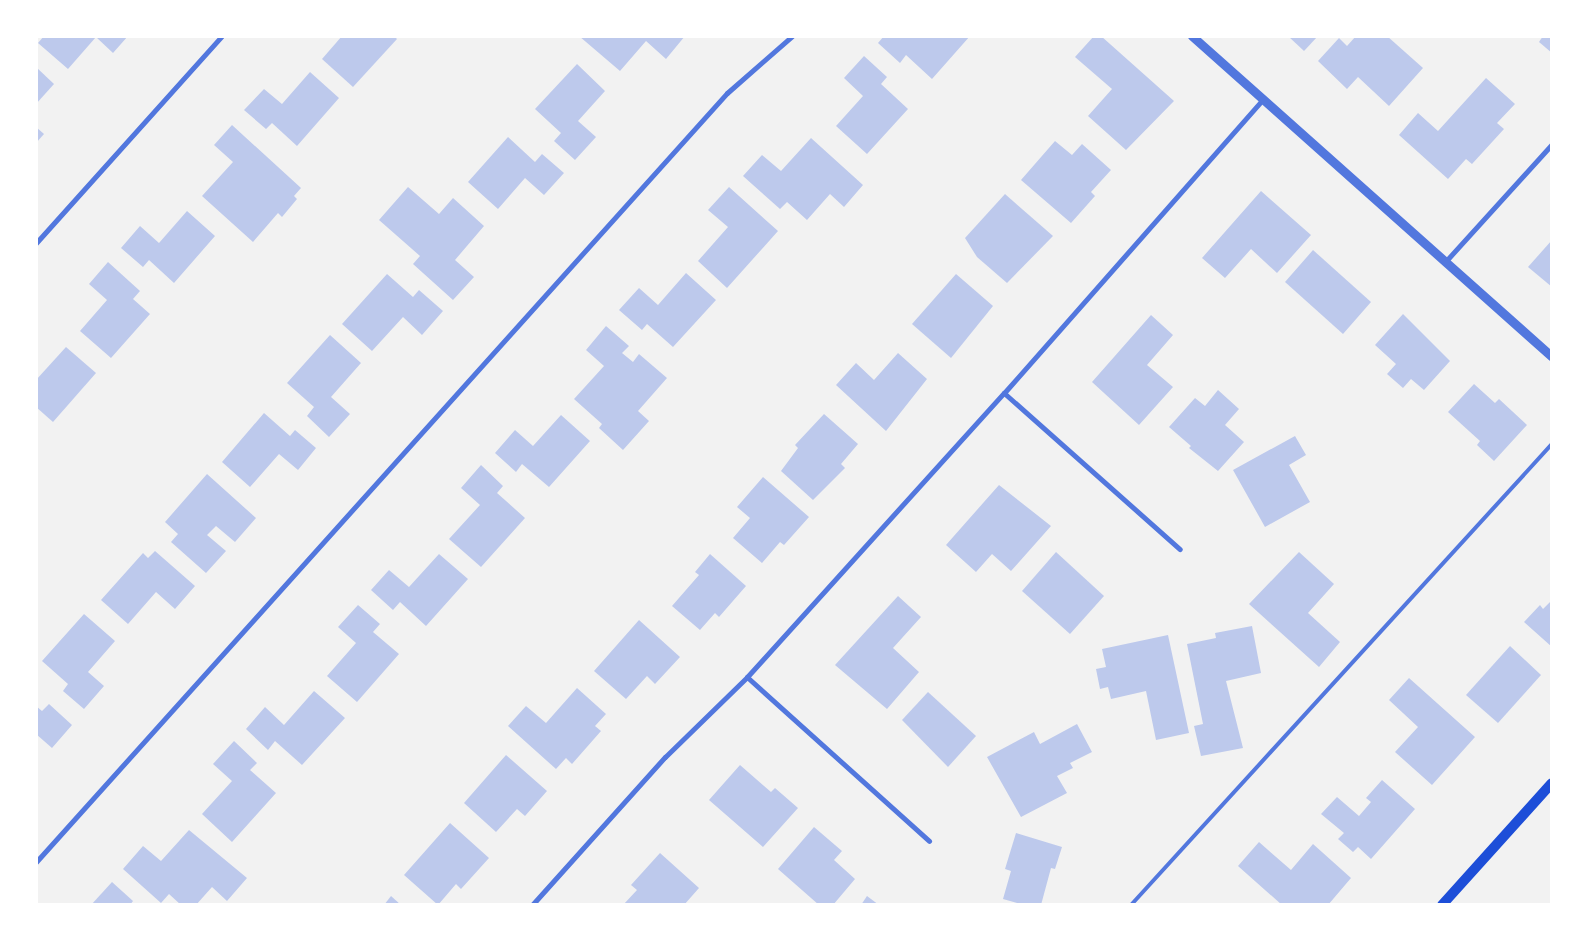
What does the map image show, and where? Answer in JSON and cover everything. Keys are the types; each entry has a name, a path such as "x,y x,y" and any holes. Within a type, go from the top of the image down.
{"main road":[{"path":"1442,905 1552,782"}],"street":[{"path":"36,243 222,36"},
{"path":"36,862 727,93 792,36"},
{"path":"1192,36 1552,357"},
{"path":"532,905 665,757 747,677 1004,393 1263,99"},
{"path":"1445,262 1552,144"},
{"path":"1004,393 1180,549"},
{"path":"747,677 930,841"}],"lane":[{"path":"1131,905 1552,444"}],"building":[{"path":"44,36 128,36 113,53 96,37 68,69 38,43"},
{"path":"342,36 394,36 397,39 353,87 322,59"},
{"path":"579,36 685,36 666,59 646,41 620,71"},
{"path":"884,36 970,36 932,79 906,55 900,63 878,43"},
{"path":"1094,36 1101,36 1174,101 1126,150 1088,116 1112,89 1075,57"},
{"path":"1288,36 1318,36 1304,51"},
{"path":"1356,36 1387,36 1423,68 1389,106 1358,77 1347,89 1318,61 1339,38 1347,46"},
{"path":"1543,36 1552,36 1552,53 1539,42"},
{"path":"864,56 887,77 881,84 908,109 867,154 836,126 863,96 844,78"},
{"path":"577,64 605,91 578,121 596,137 575,160 554,141 561,133 535,109"},
{"path":"36,67 54,84 36,104"},
{"path":"310,72 339,98 297,146 272,123 266,129 244,110 264,89 282,104"},
{"path":"1486,78 1515,104 1497,123 1504,129 1472,164 1466,159 1448,179 1399,135 1418,113 1438,131"},
{"path":"232,125 301,188 294,196 297,199 282,217 278,213 253,242 202,196 233,162 214,145"},
{"path":"36,127 44,134 36,143"},
{"path":"508,137 535,162 542,154 564,173 544,195 525,178 498,209 468,182"},
{"path":"811,138 863,185 844,207 830,194 807,220 787,202 780,209 743,176 762,155 781,171"},
{"path":"1055,141 1072,155 1082,144 1111,170 1091,192 1095,196 1071,223 1021,180"},
{"path":"408,187 439,214 453,198 484,226 455,260 474,277 453,300 413,264 420,256 379,220"},
{"path":"729,187 778,231 727,288 698,261 728,227 708,210"},
{"path":"1261,191 1311,235 1277,273 1251,249 1225,278 1202,258"},
{"path":"1005,194 1053,236 1007,283 977,257 965,238"},
{"path":"187,211 215,236 174,283 149,260 143,267 121,248 140,226 159,243"},
{"path":"1552,240 1552,287 1528,267"},
{"path":"1313,250 1371,302 1343,334 1285,282"},
{"path":"108,262 140,291 133,299 150,314 111,358 80,331 107,300 89,284"},
{"path":"686,273 716,300 673,347 647,324 642,330 619,310 639,288 658,305"},
{"path":"387,274 413,297 419,290 443,311 422,335 403,317 372,351 342,324"},
{"path":"956,274 993,306 951,358 912,324"},
{"path":"1403,314 1450,361 1424,390 1411,379 1403,388 1387,374 1396,364 1375,345"},
{"path":"1151,315 1173,335 1147,365 1173,387 1139,425 1092,382"},
{"path":"606,326 629,346 622,353 633,362 639,354 667,378 638,411 649,421 623,450 599,428 602,424 574,399 604,366 586,350"},
{"path":"330,335 361,363 331,397 350,414 329,437 307,416 314,407 287,383"},
{"path":"66,347 96,373 53,422 36,407 36,380"},
{"path":"898,353 927,379 886,431 836,385 856,363 874,380"},
{"path":"1474,384 1495,403 1499,399 1527,425 1494,461 1477,445 1480,441 1448,412"},
{"path":"1218,390 1239,409 1225,425 1244,442 1218,471 1189,448 1191,446 1169,427 1195,398 1205,406"},
{"path":"264,413 290,436 295,430 316,448 298,470 279,454 250,487 222,462"},
{"path":"824,414 858,444 841,464 845,468 813,500 781,471 798,448 795,445"},
{"path":"561,415 590,441 549,487 522,464 516,472 495,453 515,430 533,446"},
{"path":"1295,436 1306,455 1289,465 1310,502 1265,527 1233,470"},
{"path":"481,465 503,486 497,493 525,518 481,567 449,539 480,505 461,488"},
{"path":"207,474 256,518 235,542 216,526 207,535 226,551 206,573 171,542 178,534 165,522"},
{"path":"763,477 809,517 784,545 780,542 762,563 733,538 750,518 737,507"},
{"path":"999,485 1051,526 1011,571 992,554 976,572 946,545"},
{"path":"155,551 195,586 175,609 156,592 128,624 101,600 143,553 148,558"},
{"path":"1056,552 1104,596 1070,634 1022,591"},
{"path":"1299,552 1334,584 1308,613 1340,642 1319,667 1249,604"},
{"path":"439,554 468,579 426,626 400,602 393,610 371,590 389,570 409,587"},
{"path":"710,554 746,586 719,617 715,613 700,630 672,606 699,575 695,572"},
{"path":"898,596 921,617 893,648 919,672 887,709 835,665"},
{"path":"1552,600 1552,647 1524,622 1540,605 1543,609"},
{"path":"358,605 380,624 373,632 399,654 357,702 327,676 356,643 338,627"},
{"path":"84,614 115,641 88,672 104,686 84,709 63,691 68,684 42,661"},
{"path":"639,620 680,657 655,684 647,676 626,699 594,671"},
{"path":"1252,626 1261,673 1226,681 1243,748 1201,756 1194,726 1203,724 1187,644 1216,638 1215,633"},
{"path":"1168,635 1189,733 1156,740 1146,691 1111,699 1108,687 1100,689 1096,669 1106,667 1102,649"},
{"path":"1510,646 1541,675 1498,723 1466,695"},
{"path":"1409,678 1475,737 1432,785 1395,752 1418,727 1389,700"},
{"path":"577,688 606,714 595,726 601,731 572,764 566,758 556,769 508,726 526,706 546,723"},
{"path":"314,691 345,718 302,765 275,741 268,750 246,729 265,707 284,725"},
{"path":"928,692 976,736 948,767 902,720"},
{"path":"49,704 72,725 52,748 36,734 36,706 42,711"},
{"path":"1077,724 1092,752 1070,763 1073,768 1057,776 1067,793 1021,817 987,757 1034,732 1040,744"},
{"path":"234,741 257,763 250,770 276,793 232,842 202,814 232,781 213,764"},
{"path":"506,755 547,791 525,816 517,809 496,832 464,803"},
{"path":"740,765 771,792 775,788 798,808 763,847 709,800"},
{"path":"1382,780 1415,809 1371,859 1358,847 1353,852 1338,839 1344,833 1321,814 1337,797 1359,816 1371,802 1366,798"},
{"path":"450,823 489,858 461,889 456,884 438,905 404,875"},
{"path":"814,827 842,851 834,860 855,879 833,905 819,905 778,869"},
{"path":"189,830 247,878 227,901 212,887 196,905 181,905 169,894 161,903 123,869 143,846 161,861"},
{"path":"1016,833 1062,847 1055,869 1051,868 1041,905 1024,905 1003,899 1011,871 1005,869"},
{"path":"1259,842 1291,870 1313,844 1351,878 1328,905 1282,905 1238,866"},
{"path":"660,853 699,888 684,905 623,905 637,890 631,885"},
{"path":"112,882 133,901 130,905 91,905"},
{"path":"391,896 401,905 384,905"},
{"path":"867,896 879,905 861,905"}]}
